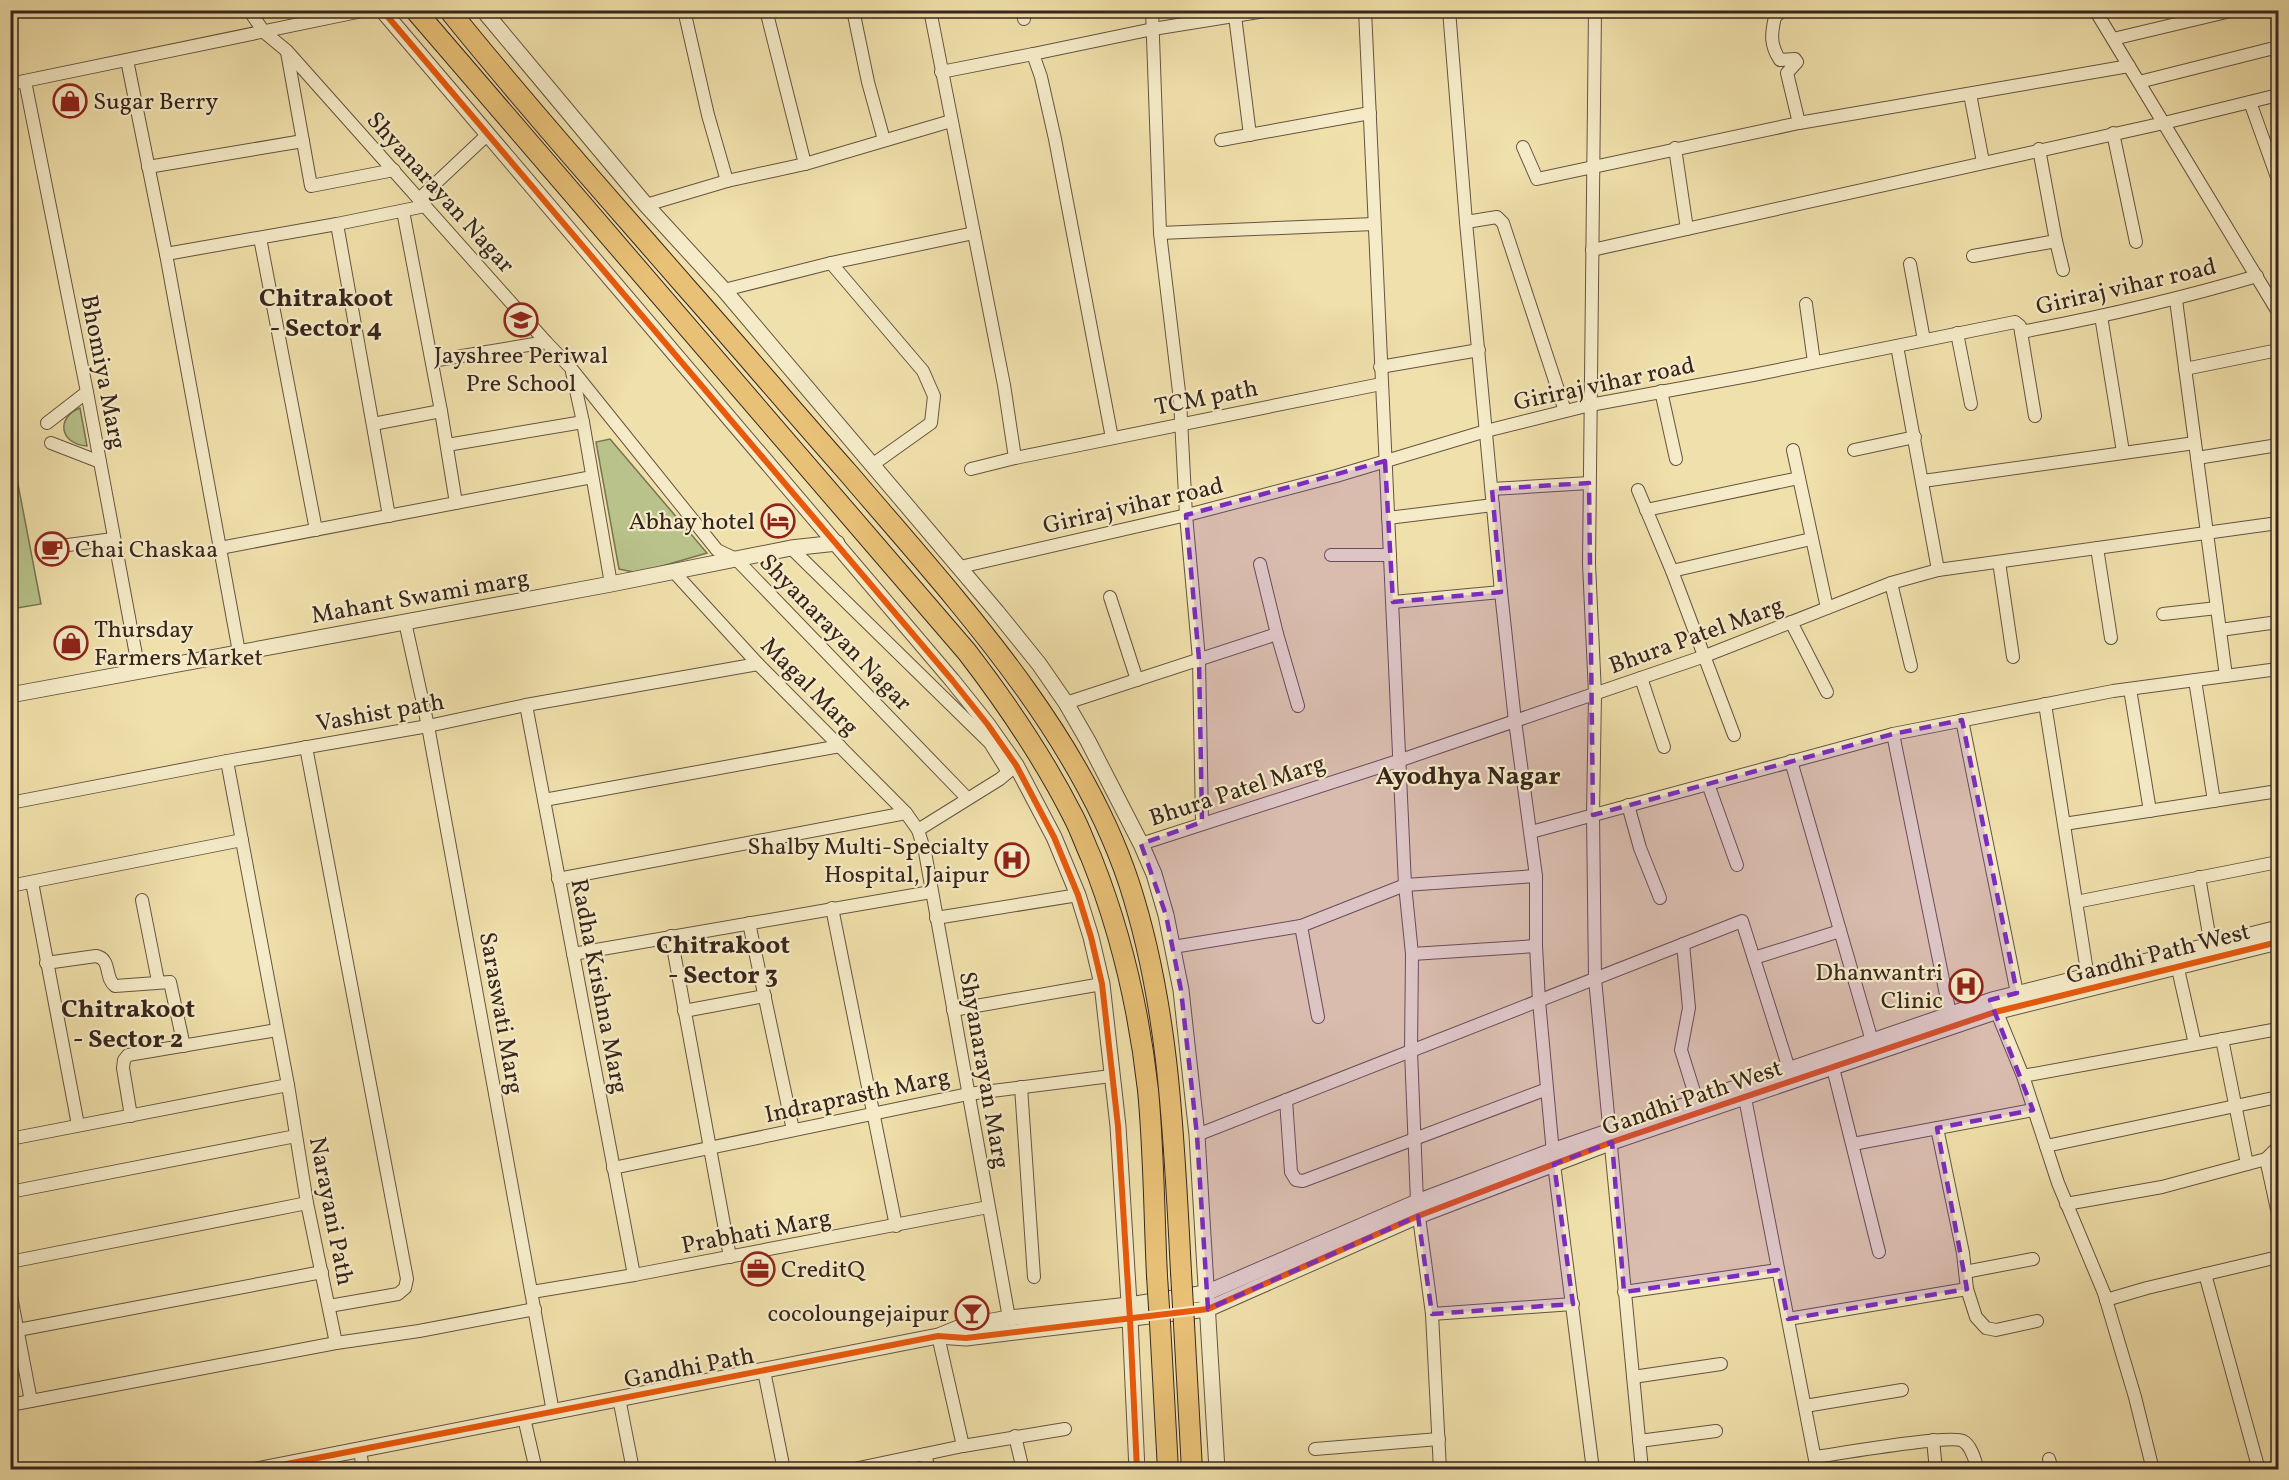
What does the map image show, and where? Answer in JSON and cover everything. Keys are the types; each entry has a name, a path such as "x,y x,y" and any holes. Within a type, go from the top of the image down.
{"highway":[{"path":"415,10 967,652 1004,700 1034,746 1074,817 1103,887 1120,939 1133,997 1148,1093 1168,1470"},
{"path":"449,10 574,159 956,600 1044,717 1088,790 1112,837 1129,884 1155,991 1166,1052 1172,1102 1192,1470"}],"street":[{"name":"Shyanarayan Nagar","path":"249,10 264,33 287,51 570,367 717,550 736,559 967,798"},
{"path":"10,84 367,10"},
{"path":"382,10 837,543 966,698 1054,837 1078,895 1102,984 1118,1126 1137,1470"},
{"path":"483,10 646,205 724,290 960,567 1039,664 1089,741 1141,844 1154,874 1173,947 1181,990 1197,1135 1217,1470"},
{"path":"684,10 705,105 727,182"},
{"path":"766,10 805,164"},
{"path":"853,10 868,81 884,140"},
{"path":"930,10 1004,385 1015,458"},
{"path":"1152,10 1160,233 1181,424 1186,515 1199,659 1202,822"},
{"path":"941,72 1153,29 1271,10"},
{"path":"1365,10 1380,367 1406,885 1412,954 1411,1051 1414,1139 1418,1209 1432,1314 1440,1470"},
{"path":"1449,10 1466,222 1501,592 1515,721 1536,876 1539,1001 1553,1157 1593,1470"},
{"path":"1595,10 1588,564 1595,694 1593,815 1595,979 1642,1470"},
{"path":"1783,10 1775,16 1771,35 1774,51 1780,60 1795,59 1797,62 1787,73 1799,123"},
{"path":"2096,10 2278,312"},
{"path":"2113,39 2235,10"},
{"path":"1235,16 1250,135"},
{"path":"2139,82 2278,47"},
{"path":"287,51 311,186 394,170"},
{"path":"1033,54 1041,77 1055,140 1112,438"},
{"path":"127,60 166,254 239,652"},
{"path":"1523,147 1537,179 1799,123 2129,66"},
{"name":"Bhomiya Marg","path":"25,81 87,392 139,671"},
{"path":"1970,94 1983,162"},
{"path":"1592,250 2164,123 2278,95"},
{"path":"2250,102 2278,180"},
{"path":"1221,140 1370,113"},
{"path":"646,205 727,182 805,164 951,121"},
{"path":"2113,133 2136,242"},
{"path":"166,254 403,211 422,202 487,135"},
{"path":"148,167 303,141"},
{"path":"1675,148 1687,229"},
{"path":"2039,149 2063,270"},
{"path":"403,211 456,503"},
{"path":"1466,222 1497,217 1503,223 1565,411"},
{"path":"337,224 389,516"},
{"path":"1160,233 1374,224"},
{"path":"724,290 831,263 974,233"},
{"path":"260,238 316,530"},
{"path":"1973,256 2056,241"},
{"path":"831,263 923,371 934,396 931,423 872,465"},
{"path":"1910,264 1924,340"},
{"name":"Giriraj vihar road","path":"960,567 1186,515 1336,476 1486,431 1590,405 2015,322 2020,326 2021,332 2176,300 2257,276"},
{"path":"2176,300 2226,676"},
{"path":"1806,304 1814,362"},
{"path":"2101,316 2122,452"},
{"path":"2021,332 2036,416"},
{"path":"1957,333 1971,404"},
{"path":"432,361 546,342"},
{"path":"1897,346 1938,570"},
{"path":"1380,367 1479,350"},
{"path":"2185,369 2278,350"},
{"path":"570,367 583,422 611,584"},
{"name":"TCM path","path":"971,469 1015,458 1381,384"},
{"path":"1661,391 1676,459"},
{"path":"47,423 87,392"},
{"path":"373,424 441,411"},
{"path":"447,446 583,422"},
{"path":"1854,450 1915,437"},
{"path":"51,443 100,462"},
{"path":"1923,481 2122,452 2195,444"},
{"path":"2197,458 2278,445"},
{"path":"1793,450 1827,608"},
{"path":"220,548 592,477"},
{"path":"1646,510 1799,478"},
{"path":"1492,489 1589,483"},
{"path":"1638,490 1672,571 1734,735"},
{"path":"1388,518 1493,505"},
{"name":"Bhura Patel Marg","path":"1141,844 1202,822 1401,760 1705,656 1891,583 1938,570 2278,524"},
{"path":"68,545 113,539"},
{"path":"1672,571 1811,539"},
{"name":"Mahant Swami marg","path":"10,695 611,584 791,548 837,543"},
{"path":"791,548 990,743 1012,769"},
{"path":"2097,548 2111,638"},
{"path":"1330,555 1390,555"},
{"path":"1999,562 2013,657"},
{"path":"1260,564 1298,706"},
{"name":"Magal Marg","path":"673,572 758,664 906,813 918,830"},
{"path":"1891,583 1911,666"},
{"path":"1393,602 1501,592"},
{"path":"1110,597 1137,680"},
{"path":"2163,614 2217,608"},
{"name":"Saraswati Marg","path":"405,622 428,726 553,1412"},
{"path":"1791,622 1827,692"},
{"path":"2220,630 2278,622"},
{"path":"1066,703 1277,634"},
{"name":"Vashist path","path":"10,803 227,761 428,726 525,705 758,664"},
{"path":"1531,832 1893,734 2130,689 2278,669"},
{"path":"1641,678 1664,747"},
{"path":"2195,680 2214,801"},
{"path":"2130,689 2150,811"},
{"path":"2045,704 2089,982"},
{"name":"Radha Krishna Marg","path":"525,705 634,1275"},
{"path":"1962,720 2017,993"},
{"path":"1893,734 1950,1014"},
{"path":"544,800 840,746"},
{"path":"306,747 407,1279 405,1288 398,1294 329,1306"},
{"name":"Narayani Path","path":"227,761 288,1086 307,1203 336,1343"},
{"path":"1791,761 1872,1041"},
{"path":"918,830 1012,769"},
{"path":"1708,784 1737,865"},
{"path":"2064,824 2278,791"},
{"path":"1628,805 1640,848 1660,898"},
{"path":"558,879 906,813"},
{"name":"Shyanarayan Marg","path":"918,830 925,852 1009,1318"},
{"path":"10,885 242,840"},
{"path":"2076,902 2278,861"},
{"path":"1173,947 1301,926 1406,885 1536,876"},
{"path":"2199,877 2211,946"},
{"path":"32,882 78,1125"},
{"path":"573,954 932,892"},
{"path":"936,918 1078,895"},
{"path":"142,900 158,981"},
{"path":"832,908 896,1226"},
{"path":"1197,1135 1742,921 1789,1069"},
{"path":"749,922 793,1130"},
{"path":"1301,926 1318,1017"},
{"path":"1611,1136 1697,1101 1742,1092 1789,1069 1950,1014 1994,1006 2017,993 2089,982 2278,928"},
{"path":"1754,958 1840,931"},
{"path":"671,936 730,1257"},
{"name":"Gandhi Path West","path":"1130,1312 1208,1309 1418,1209 1611,1136 1742,1092 1833,1068 1994,1006 2089,982 2178,969 2278,942"},
{"path":"1683,944 1689,1008 1681,1050 1697,1101"},
{"path":"1412,954 1536,946"},
{"path":"46,963 96,956 106,961 110,981 115,986 158,981 170,982 184,1046"},
{"path":"2178,969 2195,1044"},
{"path":"953,1010 1102,984"},
{"path":"684,1011 765,996"},
{"path":"1994,1006 2023,1076 2066,1204 2106,1300 2135,1397 2153,1470"},
{"path":"2023,1076 2278,1029"},
{"path":"131,1116 123,1068 124,1060 128,1055 277,1030"},
{"path":"2222,1039 2247,1164"},
{"path":"1833,1068 1879,1252"},
{"name":"Indraprasth Marg","path":"613,1168 968,1094 1111,1076"},
{"path":"10,1138 288,1086"},
{"path":"1021,1087 1034,1277"},
{"path":"1286,1100 1291,1172 1296,1180 1303,1182 1547,1089"},
{"path":"1742,1092 1816,1463 1933,1440 1963,1441 1970,1448 1978,1470"},
{"path":"2046,1146 2278,1097"},
{"path":"1853,1144 2033,1110"},
{"path":"1937,1128 1967,1288 1976,1317 1986,1328 1996,1330 2037,1321"},
{"path":"10,1192 296,1136"},
{"path":"2066,1204 2162,1187 2266,1159 2278,1147"},
{"path":"963,1446 938,1336 963,1326 1009,1318 1130,1312 1206,1293 1418,1209 1455,1187 1553,1157"},
{"path":"2266,1159 2278,1214"},
{"path":"10,1262 307,1203"},
{"name":"Prabhati Marg","path":"532,1292 634,1275 988,1207"},
{"path":"2106,1300 2278,1257"},
{"path":"1965,1272 2033,1259"},
{"path":"1624,1293 1778,1270"},
{"path":"18,1330 322,1272"},
{"path":"2205,1274 2259,1470"},
{"path":"1788,1319 1967,1288"},
{"path":"10,1291 31,1401"},
{"path":"1432,1314 1573,1304"},
{"path":"10,1405 336,1343 419,1331 535,1309"},
{"name":"Gandhi Path","path":"256,1470 938,1336 966,1338 1130,1312"},
{"path":"1633,1377 1721,1364"},
{"path":"764,1371 784,1470"},
{"path":"1805,1406 1902,1390"},
{"path":"619,1398 633,1470"},
{"path":"524,1418 536,1470"},
{"path":"849,1470 1015,1436 1065,1429"},
{"path":"1639,1441 1716,1431"},
{"path":"1015,1436 1023,1470"},
{"path":"1315,1449 1439,1439"},
{"path":"1933,1440 1936,1470"},
{"path":"360,1450 363,1470"},
{"path":"926,1454 929,1470"}],"highlighted area":[{"path":"1385,461 1393,602 1501,592 1492,489 1589,483 1593,815 1893,734 1962,720 2017,993 1990,1000 2033,1110 1937,1128 1967,1289 1788,1319 1778,1270 1624,1292 1612,1142 1554,1164 1573,1304 1432,1314 1418,1216 1208,1309 1197,1135 1181,990 1166,915 1141,844 1202,822 1199,659 1186,515"}],"green space":[{"path":"80,408 87,446 71,440 64,430 67,417"},
{"path":"610,439 707,553 638,573 619,569 596,442"},
{"path":"11,448 41,604 10,609"}],"cycle path":[{"path":"382,10 952,680 1016,765 1054,837 1078,895 1102,984 1118,1126 1137,1470"},
{"path":"256,1470 938,1336 966,1338 1208,1309 1418,1216 1612,1142 1995,1012 2278,942"}],"place":[{"name":"Sugar Berry","path":"70,101"},
{"name":"Jayshree Periwal Pre School","path":"521,320"},
{"name":"Abhay hotel","path":"778,521"},
{"name":"Chai Chaskaa","path":"52,549"},
{"name":"Thursday Farmers Market","path":"71,643"},
{"name":"Shalby Multi-Specialty Hospital, Jaipur","path":"1012,860"},
{"name":"Dhanwantri Clinic","path":"1966,986"},
{"name":"CreditQ","path":"758,1269"},
{"name":"cocoloungejaipur","path":"972,1313"}],"district":[{"name":"Chitrakoot - Sector 4","path":"326,312"},
{"name":"Ayodhya Nagar","path":"1468,775"},
{"name":"Chitrakoot - Sector 3","path":"723,959"},
{"name":"Chitrakoot - Sector 2","path":"128,1023"}]}
